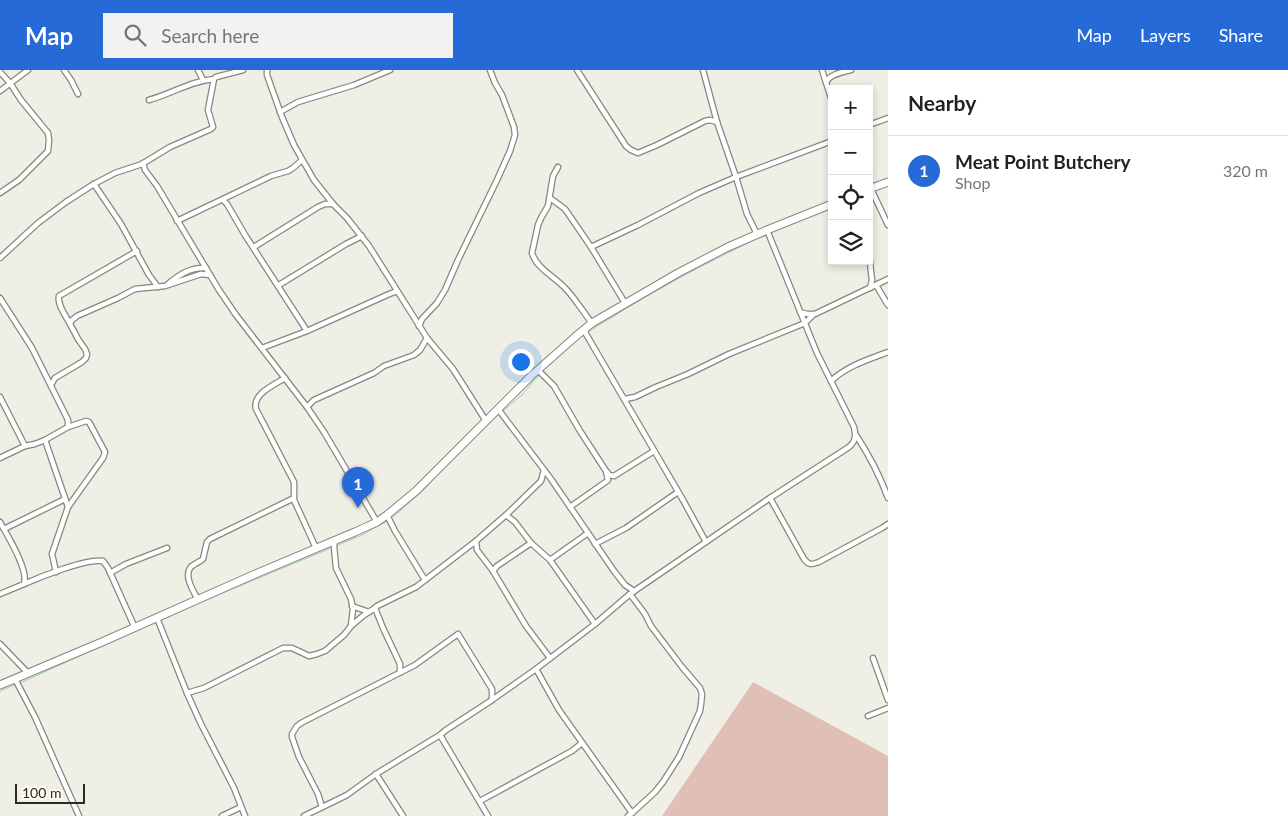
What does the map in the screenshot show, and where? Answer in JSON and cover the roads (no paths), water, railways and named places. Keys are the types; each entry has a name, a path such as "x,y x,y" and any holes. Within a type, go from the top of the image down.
{"main road":[{"path":"873,187 888,182"},
{"path":"0,685 377,522 416,491 538,370 592,323 728,247 828,206"}],"street":[{"path":"0,91 28,70"},
{"path":"64,70 78,94"},
{"path":"198,70 203,80"},
{"path":"149,100 203,80 214,79 243,70"},
{"path":"267,70 280,112 302,160 314,180 362,236 427,338 453,368 486,421"},
{"path":"280,112 298,102 354,85 390,70"},
{"path":"419,326 422,319 437,303 444,290 497,180 515,135 505,102 490,70"},
{"path":"577,70 626,146 638,153 705,121 717,122"},
{"path":"703,70 717,122 747,214 757,234"},
{"path":"822,70 828,89"},
{"path":"826,83 828,78 851,70"},
{"path":"0,72 48,133 49,140 48,151 19,180 0,193"},
{"path":"0,258 38,223 94,184 115,173 143,163 213,127 208,110 214,79"},
{"path":"873,124 888,118"},
{"path":"590,247 638,225 699,193 828,142"},
{"path":"177,221 271,176 288,171 302,160"},
{"path":"143,163 145,170 157,186 219,290 307,407 324,432 377,522"},
{"path":"558,167 553,176 548,206 538,225 532,253 537,263 565,288 592,323"},
{"path":"94,184 122,224 158,287"},
{"path":"873,193 888,226"},
{"path":"550,198 565,210 625,303"},
{"path":"223,200 307,331"},
{"path":"254,247 318,207 325,204 333,204"},
{"path":"767,230 817,353 854,427 856,435 880,478 888,498"},
{"path":"279,285 362,236"},
{"path":"51,385 55,378 82,362 87,354 59,302 59,296 137,251"},
{"path":"870,265 872,280 870,288"},
{"path":"166,286 174,278 190,270 206,268"},
{"path":"70,324 77,316 130,291 166,286 200,274 210,275"},
{"path":"625,400 805,323 813,315 888,279"},
{"path":"876,285 888,305"},
{"path":"262,348 307,331 397,292"},
{"path":"0,298 32,348 68,420 68,427"},
{"path":"800,312 813,315"},
{"path":"585,329 586,334 706,542"},
{"path":"307,407 314,400 374,373 384,366 414,355 420,350 427,338"},
{"path":"831,381 850,367 888,352"},
{"path":"538,370 556,390 606,471 609,475 614,476"},
{"path":"284,378 261,394 255,405 294,482 294,500 316,548"},
{"path":"0,397 25,446"},
{"path":"498,409 551,479 614,571 632,592 651,626 682,668 700,688 702,694 700,712 679,757 658,788 630,814 558,710 536,669"},
{"path":"0,458 25,446 45,440 68,427 86,420 89,422 105,452 103,458 68,506 52,554 56,572"},
{"path":"304,816 347,795 376,774 440,735 492,700 595,624 632,592 849,447 856,435"},
{"path":"45,440 68,506"},
{"path":"570,507 654,450"},
{"path":"187,692 204,688 283,648 292,648 309,656 325,651 369,612 380,604 416,587 476,540 506,515 541,481 544,470"},
{"path":"606,471 608,480"},
{"path":"541,481 551,479"},
{"path":"595,544 626,528 678,492"},
{"path":"770,498 808,564 819,562 888,524"},
{"path":"4,529 65,499"},
{"path":"198,600 188,574 190,568 204,558 207,542 292,499"},
{"path":"387,515 425,580"},
{"path":"506,515 515,522 531,543 550,560 595,624"},
{"path":"0,522 23,567 26,580 24,584"},
{"path":"550,560 588,533"},
{"path":"335,540 336,568 352,606 351,626"},
{"path":"476,540 478,550 526,626 550,658"},
{"path":"493,571 497,566 531,543"},
{"path":"110,573 126,564 167,548"},
{"path":"0,594 56,572 95,560 103,561 135,628"},
{"path":"352,606 369,612"},
{"path":"376,608 400,664 400,672"},
{"path":"158,618 201,724 234,788 245,816"},
{"path":"322,807 292,737 294,730 301,723 415,664 458,634 492,689 492,700"},
{"path":"0,644 28,673"},
{"path":"873,658 888,700"},
{"path":"16,679 79,816"},
{"path":"868,716 888,708"},
{"path":"440,735 488,816"},
{"path":"480,801 572,751 582,743"},
{"path":"376,774 403,816"},
{"path":"222,816 241,807"}],"waterway":[{"path":"770,233 782,227"},
{"path":"588,332 685,275 767,235"},
{"path":"578,339 585,334"},
{"path":"502,412 522,395 540,374"},
{"path":"391,518 421,492 499,414"},
{"path":"201,602 360,536 387,521"},
{"path":"160,621 191,606"},
{"path":"128,634 157,622"},
{"path":"0,691 101,646"}],"place":[{"name":"Meat Point Butchery","path":"358,508"}]}
